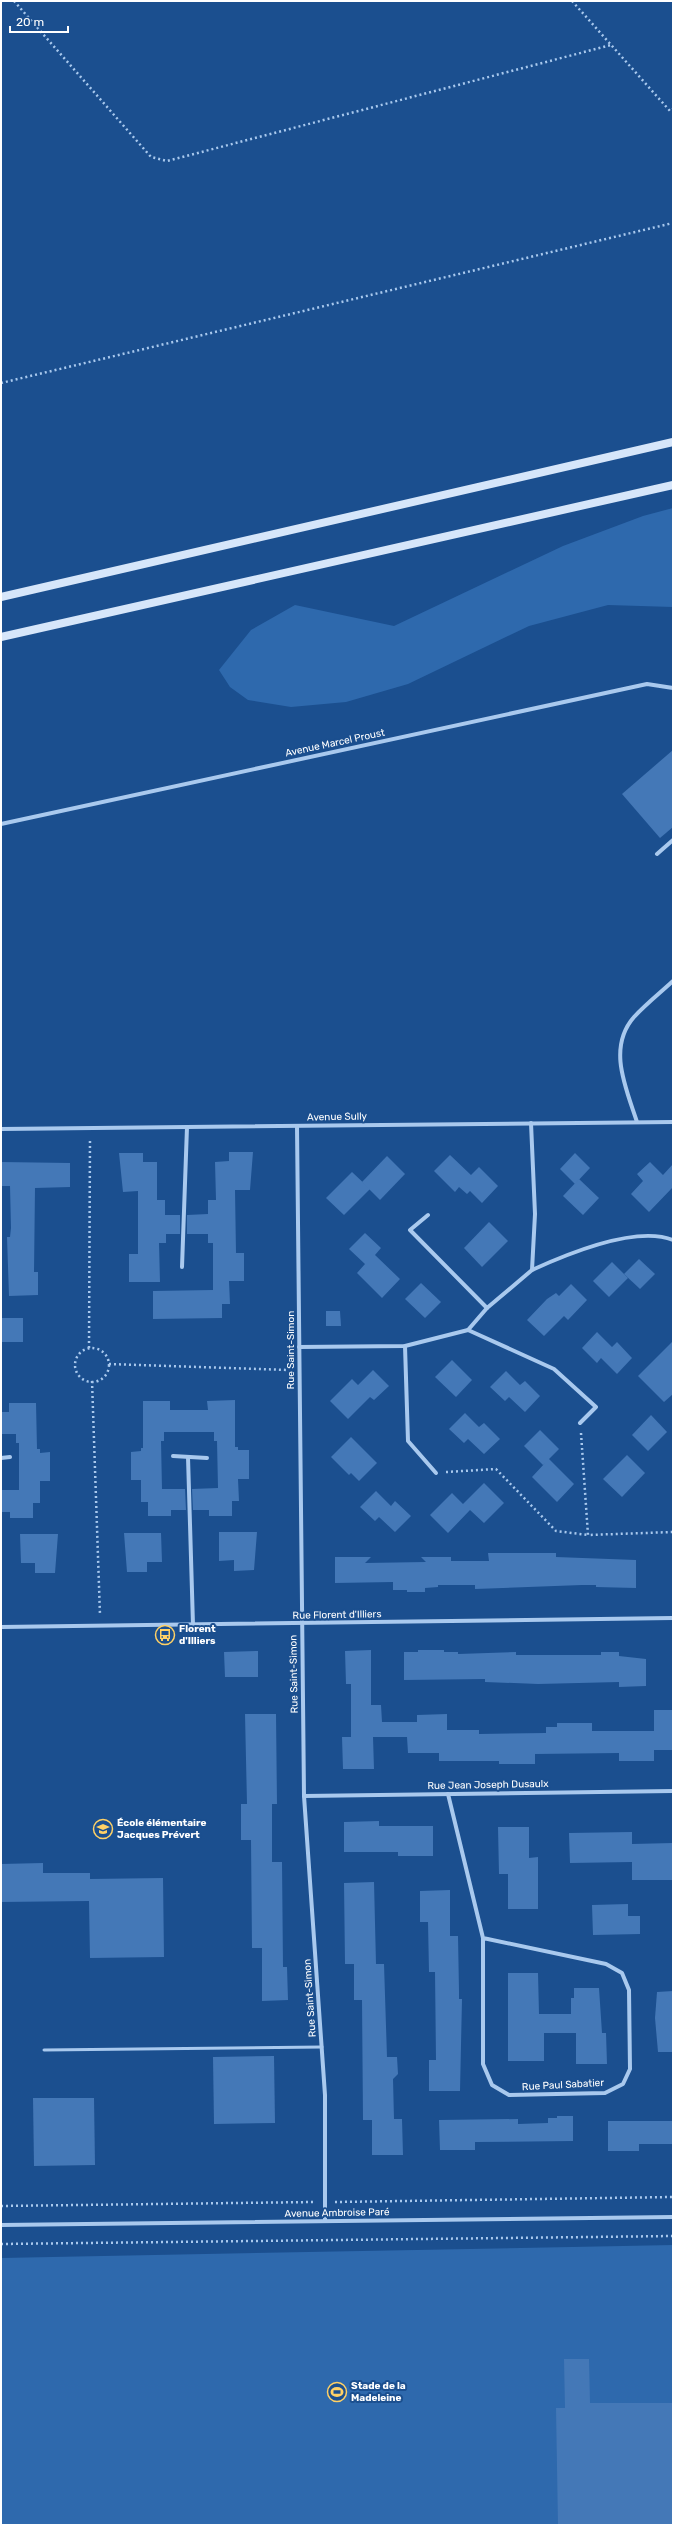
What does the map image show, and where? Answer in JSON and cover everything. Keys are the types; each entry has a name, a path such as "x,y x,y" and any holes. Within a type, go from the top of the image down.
{"main road":[{"path":"1,597 673,442"},
{"path":"1,637 673,485"}],"street":[{"name":"Avenue Marcel Proust","path":"1,824 646,684 673,688"},
{"path":"656,854 673,840"},
{"path":"637,1122 620,1068 620,1049 624,1031 634,1017 673,981"},
{"name":"Avenue Sully","path":"1,1129 673,1122"},
{"path":"531,1123 534,1214 532,1270"},
{"name":"Rue Saint-Simon","path":"297,1126 304,1796 325,2095 326,2221"},
{"path":"182,1267 187,1127"},
{"path":"428,1215 410,1230 487,1308"},
{"path":"299,1348 405,1346 468,1330 487,1308 532,1270 576,1250 623,1239 663,1236 673,1240"},
{"path":"468,1330 554,1369 596,1407 580,1424"},
{"path":"405,1346 408,1441 436,1473"},
{"path":"172,1456 207,1458"},
{"path":"188,1456 193,1624"},
{"path":"1,1458 10,1457"},
{"name":"Rue Florent d'Illiers","path":"1,1627 673,1618"},
{"name":"Rue Jean Joseph Dusaulx","path":"304,1796 673,1791"},
{"name":"Rue Paul Sabatier","path":"448,1794 483,1938 483,2064 492,2085 509,2095 605,2093 623,2084 630,2069 629,1990 622,1973 606,1964 483,1938"},
{"name":"Avenue Ambroise Paré","path":"1,2225 673,2217"}],"lane":[{"path":"44,2050 322,2047"}],"path":[{"path":"14,1 151,157 167,161 611,45"},
{"path":"572,1 670,111 673,109"},
{"path":"1,383 673,223"},
{"path":"89,1348 90,1128"},
{"path":"89,1348 100,1350 105,1354 108,1364 102,1378 92,1382 81,1378 77,1374 75,1363 79,1353 89,1348"},
{"path":"108,1364 299,1371"},
{"path":"92,1382 100,1626"},
{"path":"580,1424 588,1535"},
{"path":"436,1473 496,1469 556,1531 588,1535 673,1532"},
{"path":"1,2244 673,2236"}],"shaded area":[{"path":"673,508 673,607 608,605 529,626 408,684 346,702 291,707 248,700 230,687 219,670 251,630 295,605 394,626 563,546 643,516"},
{"name":"Stade de la Madeleine","path":"673,2245 673,2525 1,2525 1,2258"}],"building":[{"path":"673,750 673,827 660,838 622,794"},
{"path":"229,1152 253,1152 250,1190 235,1190 236,1253 244,1253 244,1281 229,1281 230,1304 222,1304 222,1318 153,1319 153,1291 213,1290 213,1243 208,1243 208,1234 187,1234 187,1215 208,1214 208,1200 216,1200 215,1162 229,1161"},
{"path":"119,1153 143,1153 143,1162 157,1162 157,1200 165,1200 165,1215 180,1215 180,1234 166,1234 166,1243 159,1243 160,1282 129,1282 129,1254 138,1254 138,1191 123,1192"},
{"path":"575,1153 590,1168 575,1184 560,1169"},
{"path":"450,1155 471,1175 479,1167 498,1186 482,1203 470,1191 467,1194 459,1187 455,1192 434,1171"},
{"path":"387,1156 405,1174 380,1200 362,1182"},
{"path":"1,1162 70,1163 70,1187 35,1188 34,1272 38,1272 38,1295 9,1296 7,1237 10,1237 11,1228 10,1186 1,1186"},
{"path":"650,1162 663,1175 673,1164 673,1187 649,1212 631,1194 643,1181 637,1174"},
{"path":"352,1172 370,1189 344,1215 326,1198"},
{"path":"579,1179 599,1198 583,1215 563,1196"},
{"path":"489,1222 508,1241 482,1267 464,1248"},
{"path":"365,1233 381,1248 375,1255 400,1279 382,1298 357,1273 365,1264 349,1249"},
{"path":"639,1259 655,1274 640,1289 624,1274"},
{"path":"612,1262 628,1278 609,1297 593,1281"},
{"path":"421,1283 441,1302 425,1318 405,1299"},
{"path":"571,1284 587,1300 568,1320 564,1316 544,1336 527,1320 547,1299 556,1293 559,1296"},
{"path":"326,1311 340,1311 341,1326 326,1326"},
{"path":"1,1318 23,1318 23,1342 1,1342"},
{"path":"597,1332 612,1347 617,1342 632,1358 617,1374 601,1358 597,1363 582,1348"},
{"path":"673,1341 673,1394 664,1402 638,1376"},
{"path":"452,1360 472,1380 456,1397 435,1377"},
{"path":"373,1370 389,1386 374,1400 370,1397 348,1419 330,1401 352,1379 358,1385"},
{"path":"506,1371 520,1385 525,1381 540,1396 525,1412 509,1397 505,1401 490,1387"},
{"path":"235,1400 235,1447 238,1447 238,1450 249,1450 249,1479 238,1479 239,1501 232,1501 232,1516 209,1516 209,1510 193,1510 192,1489 218,1488 217,1441 214,1441 214,1432 164,1432 164,1441 161,1441 162,1489 185,1489 186,1510 171,1510 171,1516 148,1516 148,1502 141,1502 141,1480 131,1480 131,1452 141,1451 141,1448 143,1448 143,1401 170,1401 170,1410 208,1410 207,1401"},
{"path":"9,1403 36,1403 37,1449 40,1449 40,1453 50,1452 50,1481 40,1481 40,1503 33,1503 33,1518 10,1518 10,1512 1,1512 1,1490 19,1490 19,1443 16,1443 16,1434 1,1434 1,1412 9,1412"},
{"path":"465,1413 479,1427 484,1423 500,1439 484,1454 468,1439 464,1443 449,1429"},
{"path":"651,1415 667,1432 648,1451 632,1435"},
{"path":"540,1430 559,1449 549,1459 574,1484 557,1502 532,1477 545,1463 543,1465 524,1446"},
{"path":"351,1437 377,1463 359,1481 351,1473 349,1475 331,1457"},
{"path":"627,1455 645,1473 622,1497 603,1479"},
{"path":"484,1483 504,1503 484,1523 470,1510 448,1533 430,1515 452,1493 463,1504"},
{"path":"376,1491 391,1506 395,1501 411,1516 395,1532 379,1517 375,1521 360,1507"},
{"path":"219,1532 257,1532 254,1570 234,1571 234,1560 219,1561"},
{"path":"124,1533 161,1533 162,1562 147,1562 147,1572 127,1572"},
{"path":"20,1534 58,1534 55,1573 35,1573 35,1563 21,1563"},
{"path":"488,1553 556,1553 556,1557 636,1560 636,1588 596,1587 596,1585 582,1585 475,1589 475,1585 438,1585 438,1587 425,1588 425,1592 407,1592 407,1590 393,1590 393,1582 335,1583 335,1557 371,1557 365,1563 426,1562 421,1557 451,1557 451,1561 489,1561"},
{"path":"371,1650 371,1705 381,1705 382,1722 417,1722 417,1715 447,1714 447,1730 479,1730 479,1734 546,1733 546,1727 557,1727 557,1723 592,1723 592,1731 654,1731 654,1710 673,1710 673,1750 654,1750 654,1761 619,1761 619,1753 535,1754 535,1764 499,1764 499,1761 439,1761 439,1753 408,1753 407,1737 373,1737 374,1769 343,1769 342,1737 351,1737 351,1684 346,1684 345,1651"},
{"path":"418,1650 444,1650 444,1652 458,1652 458,1654 516,1652 516,1655 601,1655 601,1652 619,1652 619,1656 646,1659 646,1686 619,1687 619,1682 538,1684 485,1682 485,1679 404,1680 404,1652 418,1652"},
{"path":"258,1651 258,1677 225,1677 224,1652"},
{"path":"245,1714 276,1714 277,1804 272,1804 272,1862 282,1862 283,1967 287,1967 288,2000 262,2001 262,1948 252,1948 251,1840 241,1840 241,1804 247,1804"},
{"path":"379,1821 379,1826 433,1826 433,1856 398,1856 398,1852 344,1852 344,1822"},
{"path":"498,1827 529,1827 529,1858 538,1857 538,1909 508,1909 508,1874 499,1874"},
{"path":"632,1832 632,1844 673,1843 673,1880 632,1880 632,1862 570,1863 569,1833"},
{"path":"43,1863 43,1873 90,1873 90,1879 163,1878 164,1957 90,1958 89,1901 1,1902 1,1864"},
{"path":"374,1882 376,1964 384,1964 387,2057 397,2057 398,2074 393,2079 394,2119 402,2119 403,2155 372,2155 372,2120 363,2120 362,2000 354,2000 354,1964 345,1964 344,1883"},
{"path":"450,1890 450,1936 458,1936 459,1999 462,1999 460,2091 429,2091 429,2060 436,2060 435,1972 429,1972 428,1922 420,1922 420,1891"},
{"path":"628,1904 628,1916 640,1916 640,1934 593,1935 592,1905"},
{"path":"508,1973 538,1973 539,2014 571,2014 571,1998 574,1998 574,1988 599,1988 602,2033 606,2033 607,2064 576,2064 576,2033 544,2033 544,2061 508,2061"},
{"path":"673,1991 673,2052 658,2052 655,2018 657,1992"},
{"path":"274,2056 275,2123 214,2124 213,2057"},
{"path":"33,2098 94,2098 95,2165 34,2166"},
{"path":"557,2116 573,2116 573,2141 475,2142 475,2150 440,2150 439,2120 518,2119 518,2124 548,2123 548,2118 557,2118"},
{"path":"608,2121 673,2121 673,2144 639,2144 639,2151 608,2151"},
{"path":"564,2359 589,2359 590,2403 673,2403 673,2525 558,2525 556,2408 565,2408"}],"place":[{"name":"Florent d'Illiers","path":"165,1635"},
{"name":"École élémentaire Jacques Prévert","path":"103,1829"},
{"name":"Stade de la Madeleine","path":"337,2392"}]}
